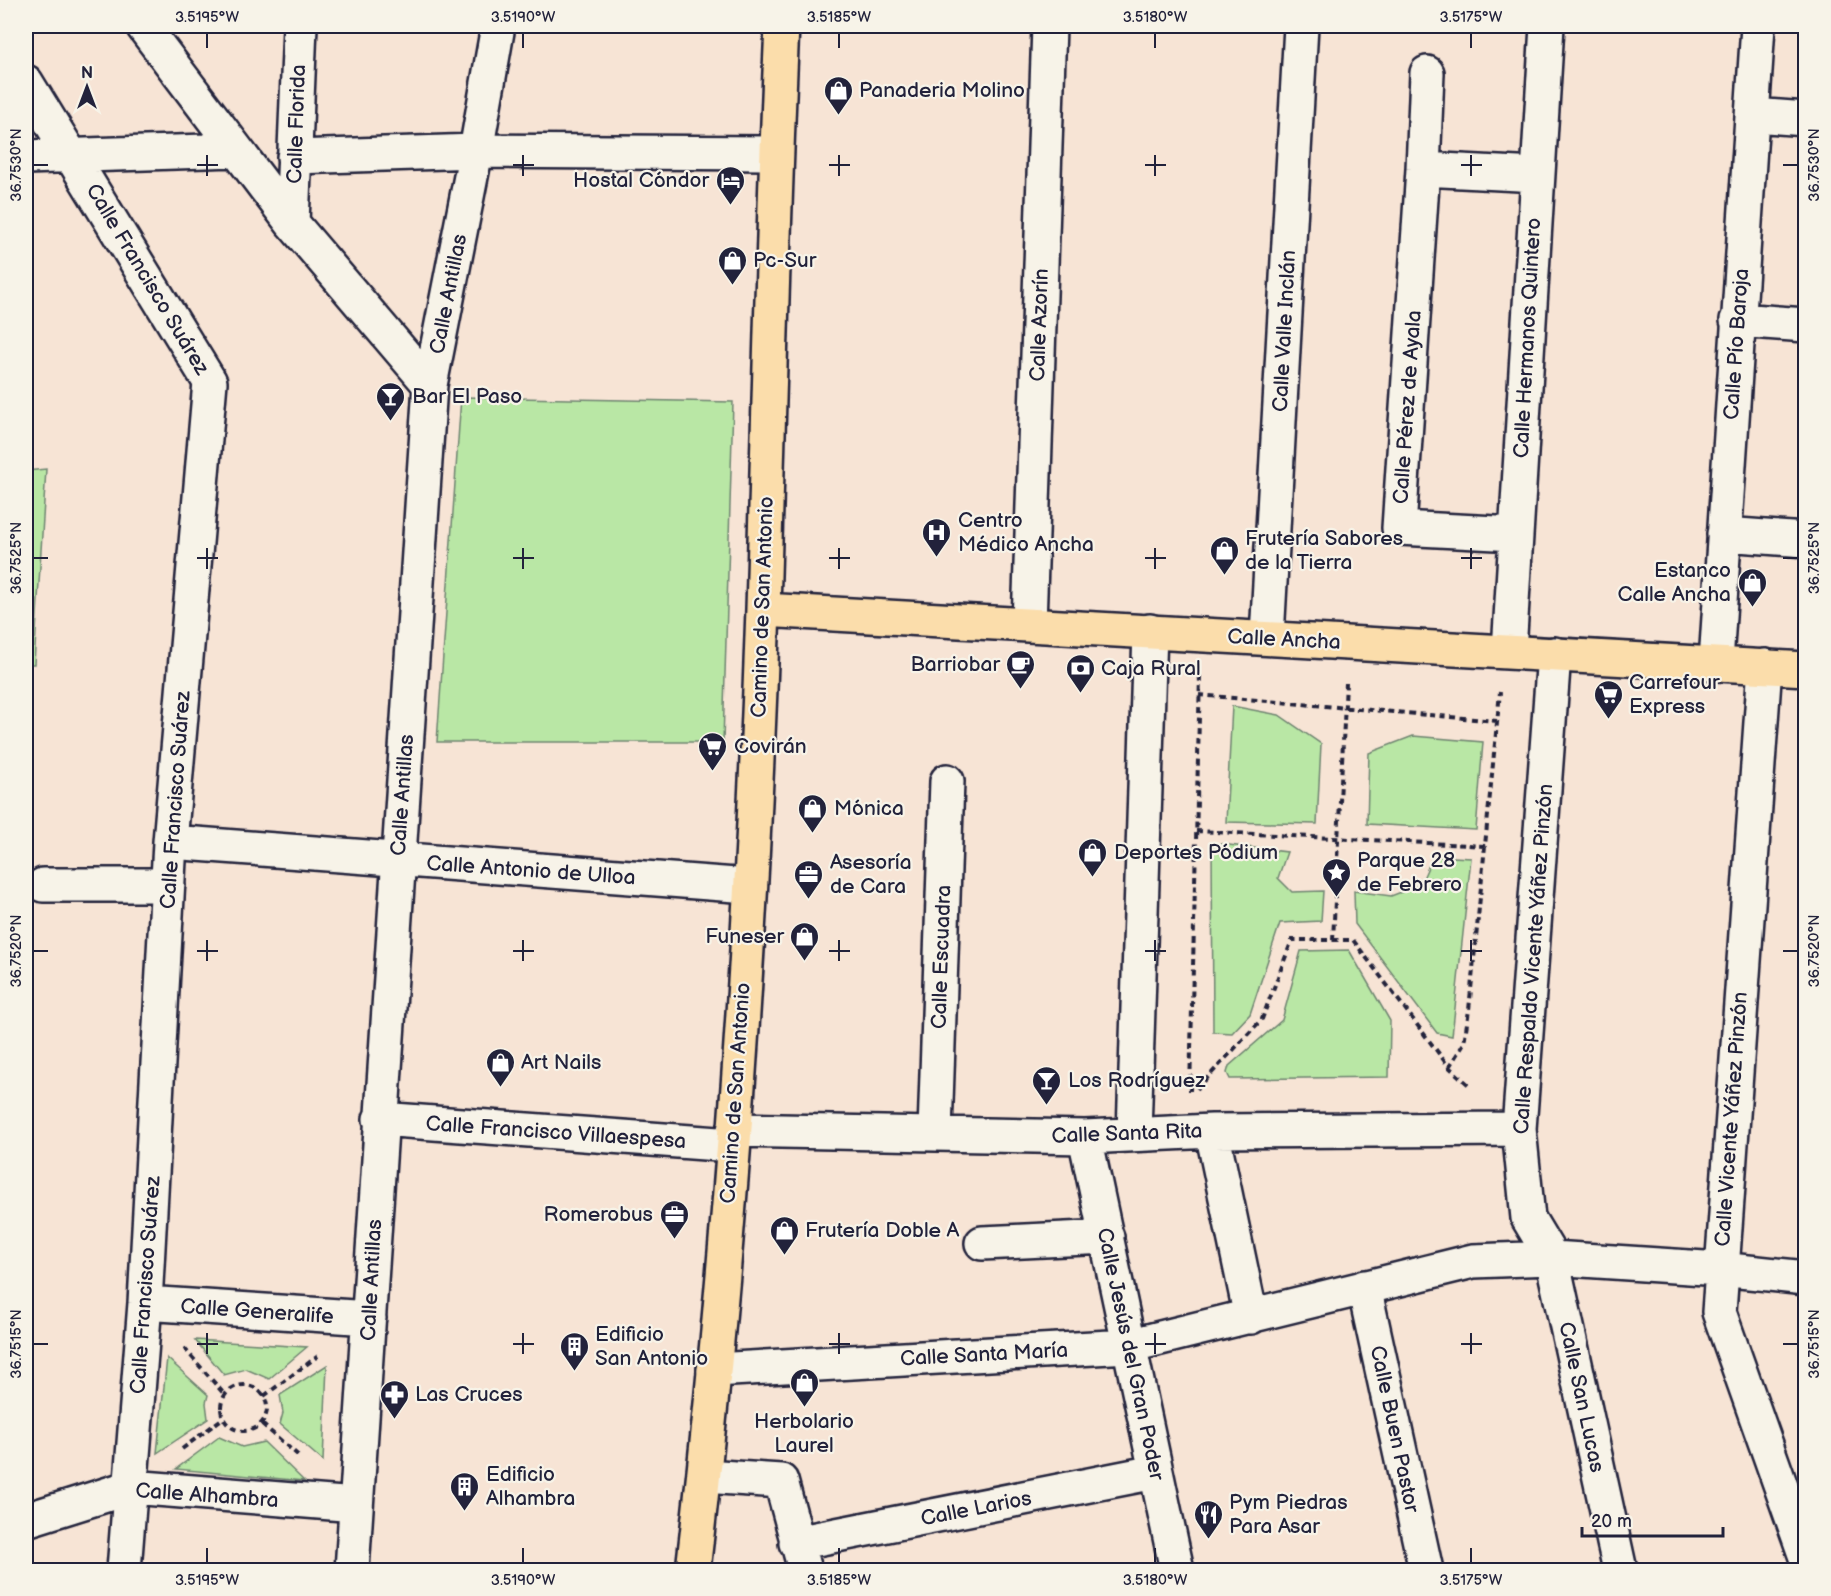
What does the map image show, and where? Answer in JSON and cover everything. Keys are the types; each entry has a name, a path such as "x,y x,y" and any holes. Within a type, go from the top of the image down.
{"main road":[{"name":"Camino de San Antonio","path":"693,1570 714,1370 733,1137 749,886 763,610 776,153 782,26"},
{"name":"Calle Ancha","path":"763,610 1267,637 1505,667 1554,654 1806,669"}],"street":[{"path":"143,26 292,223 430,385"},
{"name":"Calle Florida","path":"292,223 300,26"},
{"name":"Calle Antillas","path":"352,1570 430,385 498,26"},
{"name":"Calle Azorín","path":"1029,624 1049,26"},
{"name":"Calle Valle Inclán","path":"1267,637 1301,26"},
{"name":"Calle Hermanos Quintero","path":"1505,667 1516,534 1536,175 1547,26"},
{"name":"Calle Pío Baroja","path":"1716,663 1758,26"},
{"name":"Calle Pérez de Ayala","path":"1427,73 1423,169 1399,528 1516,534"},
{"name":"Calle Francisco Suárez","path":"26,82 210,382 171,842 145,1304 124,1570"},
{"path":"1753,115 1806,119"},
{"path":"26,157 236,150"},
{"path":"294,157 476,151 776,153"},
{"path":"1423,169 1536,175"},
{"path":"1737,320 1806,325"},
{"path":"1724,534 1806,540"},
{"path":"1134,1133 1150,631"},
{"name":"Calle Respaldo Vicente Yáñez Pinzón","path":"1552,1258 1528,1218 1520,1129 1554,654"},
{"name":"Calle Vicente Yáñez Pinzón","path":"1765,666 1720,1269 1719,1312 1806,1557"},
{"name":"Calle Escuadra","path":"935,1132 947,781"},
{"name":"Calle Antonio de Ulloa","path":"171,842 749,886"},
{"path":"44,885 168,885"},
{"name":"Calle Francisco Villaespesa","path":"380,1119 733,1137"},
{"name":"Calle Santa Rita","path":"733,1137 935,1132 1085,1137 1212,1131 1520,1129"},
{"path":"1212,1131 1251,1317"},
{"name":"Calle Jesús del Gran Poder","path":"1085,1137 1177,1570"},
{"path":"982,1243 1107,1237"},
{"name":"Calle Santa María","path":"714,1370 1128,1346 1473,1261 1552,1258 1720,1269 1806,1278"},
{"name":"Calle San Lucas","path":"1552,1258 1620,1570"},
{"name":"Calle Buen Pastor","path":"1364,1287 1426,1570"},
{"name":"Calle Generalife","path":"145,1304 369,1318"},
{"name":"Calle Larios","path":"801,1557 1155,1472"},
{"path":"704,1476 781,1481 801,1557"},
{"name":"Calle Alhambra","path":"26,1520 131,1487 356,1505"}],"path":[{"path":"1449,1067 1464,1044 1497,721 1505,667"},
{"path":"1200,673 1190,1097 1262,1019 1292,940 1353,940 1449,1067 1520,1129"},
{"path":"1333,940 1346,674"},
{"path":"1199,695 1497,721"},
{"path":"1196,831 1486,846"},
{"path":"238,1386 253,1387 260,1391 267,1410 261,1424 243,1432 228,1424 221,1410 225,1395 238,1386"}],"green space":[{"path":"461,397 733,402 723,742 437,742"},
{"path":"46,469 34,664 26,664 26,471"},
{"path":"1232,706 1279,715 1321,744 1317,824 1226,822"},
{"path":"1413,736 1483,742 1476,830 1367,824 1369,753"},
{"path":"1212,843 1287,852 1278,878 1292,892 1323,891 1321,921 1280,923 1250,1014 1232,1033 1213,1032"},
{"path":"1433,856 1471,858 1452,1036 1437,1033 1355,924 1354,891 1391,896 1420,885"},
{"path":"1349,950 1390,1021 1389,1077 1230,1079 1227,1073 1229,1066 1282,1020 1301,951"},
{"path":"195,1340 307,1347 269,1379 246,1369 224,1375"},
{"path":"167,1358 208,1395 206,1403 208,1419 157,1453"},
{"path":"327,1365 323,1461 280,1424 283,1413 280,1395"},
{"path":"219,1437 242,1447 264,1442 304,1481 176,1469"}],"place":[{"name":"Panaderia Molino","path":"838,116"},
{"name":"Hostal Cóndor","path":"730,206"},
{"name":"Pc-Sur","path":"732,286"},
{"name":"Bar El Paso","path":"391,422"},
{"name":"Centro Médico Ancha","path":"937,558"},
{"name":"Frutería Sabores de la Tierra","path":"1224,576"},
{"name":"Estanco Calle Ancha","path":"1752,608"},
{"name":"Barriobar","path":"1021,690"},
{"name":"Caja Rural","path":"1080,694"},
{"name":"Carrefour Express","path":"1608,720"},
{"name":"Covirán","path":"713,772"},
{"name":"Mónica","path":"813,834"},
{"name":"Deportes Pódium","path":"1093,878"},
{"name":"Parque 28 de Febrero","path":"1336,898"},
{"name":"Asesoría de Cara","path":"809,900"},
{"name":"Funeser","path":"805,962"},
{"name":"Art Nails","path":"500,1088"},
{"name":"Los Rodríguez","path":"1047,1106"},
{"name":"Romerobus","path":"674,1240"},
{"name":"Frutería Doble A","path":"784,1256"},
{"name":"Edificio San Antonio","path":"574,1372"},
{"name":"Herbolario Laurel","path":"804,1408"},
{"name":"Las Cruces","path":"394,1420"},
{"name":"Edificio Alhambra","path":"465,1512"},
{"name":"Pym Piedras Para Asar","path":"1208,1540"}]}
